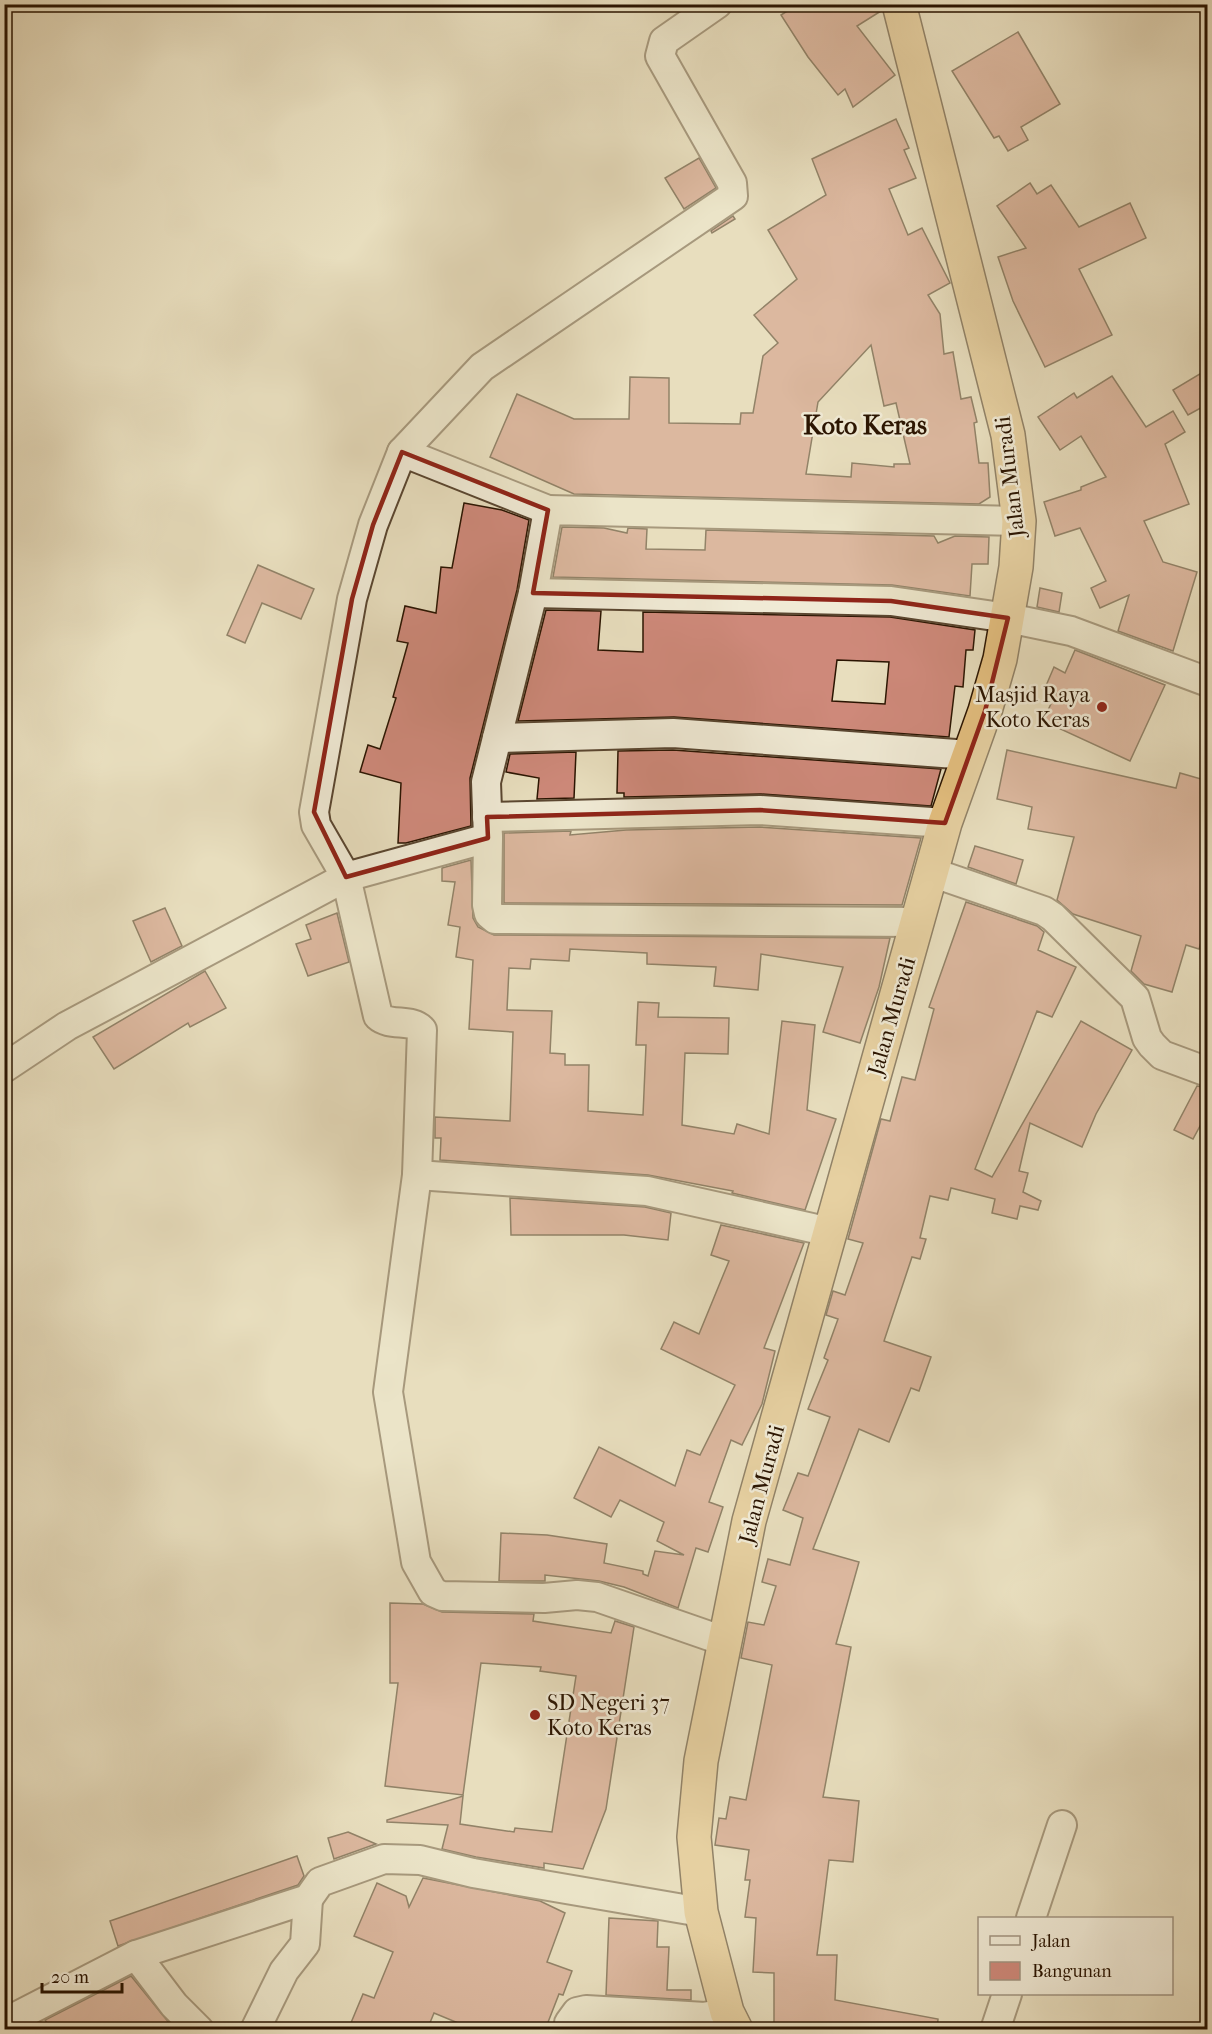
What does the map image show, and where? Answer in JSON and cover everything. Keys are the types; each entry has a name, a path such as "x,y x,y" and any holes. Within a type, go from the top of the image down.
{"highway":[{"name":"Jalan Muradi","path":"731,2020 701,1912 695,1826 701,1761 724,1641 749,1521 931,872 945,823 1000,660 1016,567 1019,521 1008,435 899,4"}],"street":[{"path":"717,4 664,41 660,56 732,183 734,196 482,367 402,452 373,525 352,599 314,812 320,832 346,877 378,1016 388,1023 416,1025 422,1030 417,1175 388,1392 416,1562 433,1592 442,1596 597,1597 724,1641"},
{"path":"402,452 548,510 1019,521"},
{"path":"548,510 533,593 486,782 486,905 489,914 495,919 511,921 917,922"},
{"path":"533,593 891,601 1008,618 1071,631 1208,682"},
{"path":"497,738 673,733 969,755"},
{"path":"4,1068 67,1026 346,877 487,828 760,810 945,823"},
{"path":"931,872 1044,911 1053,917 1135,998 1147,1038 1152,1045 1162,1054 1208,1072"},
{"path":"417,1175 647,1191 830,1232"},
{"path":"1031,1917 1062,1825"},
{"path":"255,2030 284,1971 305,1944 308,1899 320,1882 384,1859 420,1860 473,1873 701,1912"},
{"path":"4,2023 136,1955 308,1899"},
{"path":"136,1955 174,2006 199,2030"},
{"path":"995,2030 1007,1995"},
{"path":"570,2030 569,2023 577,2012 586,2010 731,2020"}],"highlighted area":[{"path":"402,452 548,510 533,593 891,601 1008,618 985,711 945,823 760,810 487,817 488,838 346,877 314,812 352,599 373,525"}],"building":[{"path":"798,4 881,4 881,11 857,26 895,75 853,107 845,89 838,95 808,57 781,15"},
{"path":"1018,32 1060,104 1021,127 1028,140 1008,151 999,136 994,138 952,71"},
{"path":"896,119 909,148 904,150 916,178 889,189 908,235 922,228 950,283 928,295 940,314 944,354 953,352 961,399 971,397 977,422 974,423 979,463 988,463 990,497 979,504 574,494 490,457 517,394 574,419 629,419 630,377 669,378 669,423 740,424 741,413 753,413 763,356 778,343 754,315 797,279 768,230 826,195 812,159","holes":["871,345 884,406 896,403 910,464 894,464 894,467 852,463 851,477 806,474 818,402"]},
{"path":"699,158 716,188 684,209 665,178"},
{"path":"1030,183 1037,194 1051,185 1079,227 1130,203 1146,238 1079,269 1112,335 1045,367 1013,301 998,257 1026,248 997,206"},
{"path":"733,216 735,219 712,233 711,231"},
{"path":"1208,369 1208,404 1188,415 1173,390"},
{"path":"1112,376 1146,427 1173,411 1185,432 1165,444 1189,504 1144,521 1163,562 1197,572 1173,651 1118,631 1129,595 1100,608 1091,588 1106,581 1080,528 1055,536 1044,502 1081,490 1081,487 1106,477 1081,436 1060,450 1038,417 1074,393 1077,398"},
{"path":"464,503 502,510 529,520 517,590 470,778 471,826 406,843 398,843 401,783 360,772 368,745 380,749 396,698 393,697 408,643 397,641 405,606 436,613 441,567 452,568"},
{"path":"562,527 604,528 627,533 628,528 647,529 646,549 705,550 706,530 934,536 938,543 955,536 989,537 988,564 972,564 970,596 892,585 553,577"},
{"path":"258,565 314,589 301,619 262,603 245,643 227,635"},
{"path":"1040,588 1062,593 1059,612 1037,607"},
{"path":"546,610 601,611 598,650 643,652 643,612 890,617 975,630 973,650 966,650 963,687 955,686 949,737 674,717 518,721","holes":["837,660 889,662 885,704 832,701"]},
{"name":"Masjid Raya Koto Keras","path":"1075,650 1165,685 1130,761 1043,721 1056,693 1045,688 1054,667 1065,673"},
{"path":"673,750 941,769 931,806 761,794 624,797 624,793 617,793 618,751"},
{"path":"1007,750 1176,788 1180,773 1208,781 1208,920 1199,949 1186,945 1172,992 1144,984 1131,971 1141,936 1073,914 1057,900 1074,837 1028,829 1032,807 997,799"},
{"path":"576,752 574,798 537,799 539,778 506,772 510,754"},
{"path":"760,827 921,838 902,905 504,903 504,833 571,831 570,835 626,830"},
{"path":"975,846 1023,860 1016,884 968,867"},
{"path":"471,860 473,918 478,927 494,935 890,938 879,987 860,1043 823,1032 843,967 761,954 758,990 714,986 716,967 647,964 647,953 570,949 569,961 531,959 530,969 509,968 507,1010 552,1011 550,1053 565,1054 565,1065 589,1065 588,1111 643,1115 646,1045 636,1045 638,1002 659,1003 658,1017 729,1018 728,1054 685,1053 682,1125 734,1134 737,1124 769,1134 782,1021 815,1025 807,1110 836,1119 805,1210 732,1193 733,1191 648,1175 440,1160 441,1138 435,1138 435,1117 510,1121 513,1032 469,1029 473,960 456,957 460,927 448,925 455,882 442,881 442,868"},
{"path":"966,902 1037,926 1044,932 1038,950 1076,967 1052,1017 1037,1011 975,1169 992,1177 1081,1021 1132,1050 1096,1114 1082,1147 1030,1123 1019,1171 1028,1173 1023,1192 1041,1201 1038,1210 1020,1206 1017,1219 992,1213 995,1199 951,1188 948,1200 930,1196 920,1238 926,1239 920,1259 912,1257 884,1341 931,1357 919,1391 911,1388 889,1442 859,1429 813,1549 859,1562 836,1644 851,1647 823,1797 859,1801 853,1862 829,1860 817,1955 837,1955 835,2000 938,2019 937,2030 774,2030 774,1973 753,1972 756,1918 745,1917 750,1880 745,1880 749,1850 715,1845 719,1818 726,1819 730,1797 746,1800 772,1665 741,1658 748,1622 764,1625 776,1586 762,1582 768,1559 790,1565 803,1518 783,1510 798,1473 808,1476 830,1417 808,1409 828,1360 824,1358 838,1319 826,1315 833,1291 845,1295 863,1243 848,1239 881,1119 890,1121 902,1077 915,1080 934,1009 929,1007"},
{"path":"165,908 182,946 151,962 133,921"},
{"path":"337,913 349,962 308,976 296,944 311,939 306,925"},
{"path":"205,971 226,1008 190,1027 188,1023 114,1069 93,1037"},
{"path":"1197,1086 1208,1088 1208,1111 1193,1139 1174,1130"},
{"path":"510,1198 645,1207 671,1213 668,1240 624,1235 511,1235"},
{"path":"721,1225 804,1243 764,1348 775,1351 762,1404 742,1445 731,1440 709,1502 723,1507 708,1552 696,1548 678,1608 624,1587 599,1581 545,1575 545,1581 499,1581 501,1533 547,1535 607,1544 604,1563 643,1571 643,1574 648,1576 655,1551 684,1555 657,1541 664,1522 620,1500 611,1517 574,1498 599,1447 675,1486 687,1450 700,1455 735,1385 661,1349 674,1322 699,1334 729,1261 711,1255"},
{"path":"390,1603 423,1604 442,1612 534,1614 533,1621 611,1633 615,1621 634,1627 606,1809 583,1869 544,1863 544,1868 442,1849 448,1825 387,1822 387,1820 463,1796 460,1824 514,1832 515,1828 552,1832 576,1676 540,1671 541,1667 481,1663 463,1795 385,1786 398,1683 390,1683"},
{"path":"348,1832 376,1844 334,1859 328,1838"},
{"path":"297,1856 304,1876 298,1885 118,1946 110,1921"},
{"path":"423,1878 540,1901 565,1913 547,1962 572,1971 563,1995 559,1994 545,2030 475,2030 434,2013 427,2030 348,2030 363,1994 374,1998 393,1952 354,1936 377,1883 406,1896 409,1907"},
{"path":"609,1918 658,1921 657,1947 669,1947 667,1990 691,1990 691,2000 606,1995"},
{"path":"131,1976 175,2030 52,2030 45,2020"}],"place":[{"name":"Masjid Raya Koto Keras","path":"1102,707"},
{"name":"SD Negeri 37 Koto Keras","path":"535,1715"}],"district":[{"name":"Koto Keras","path":"865,425"}]}
